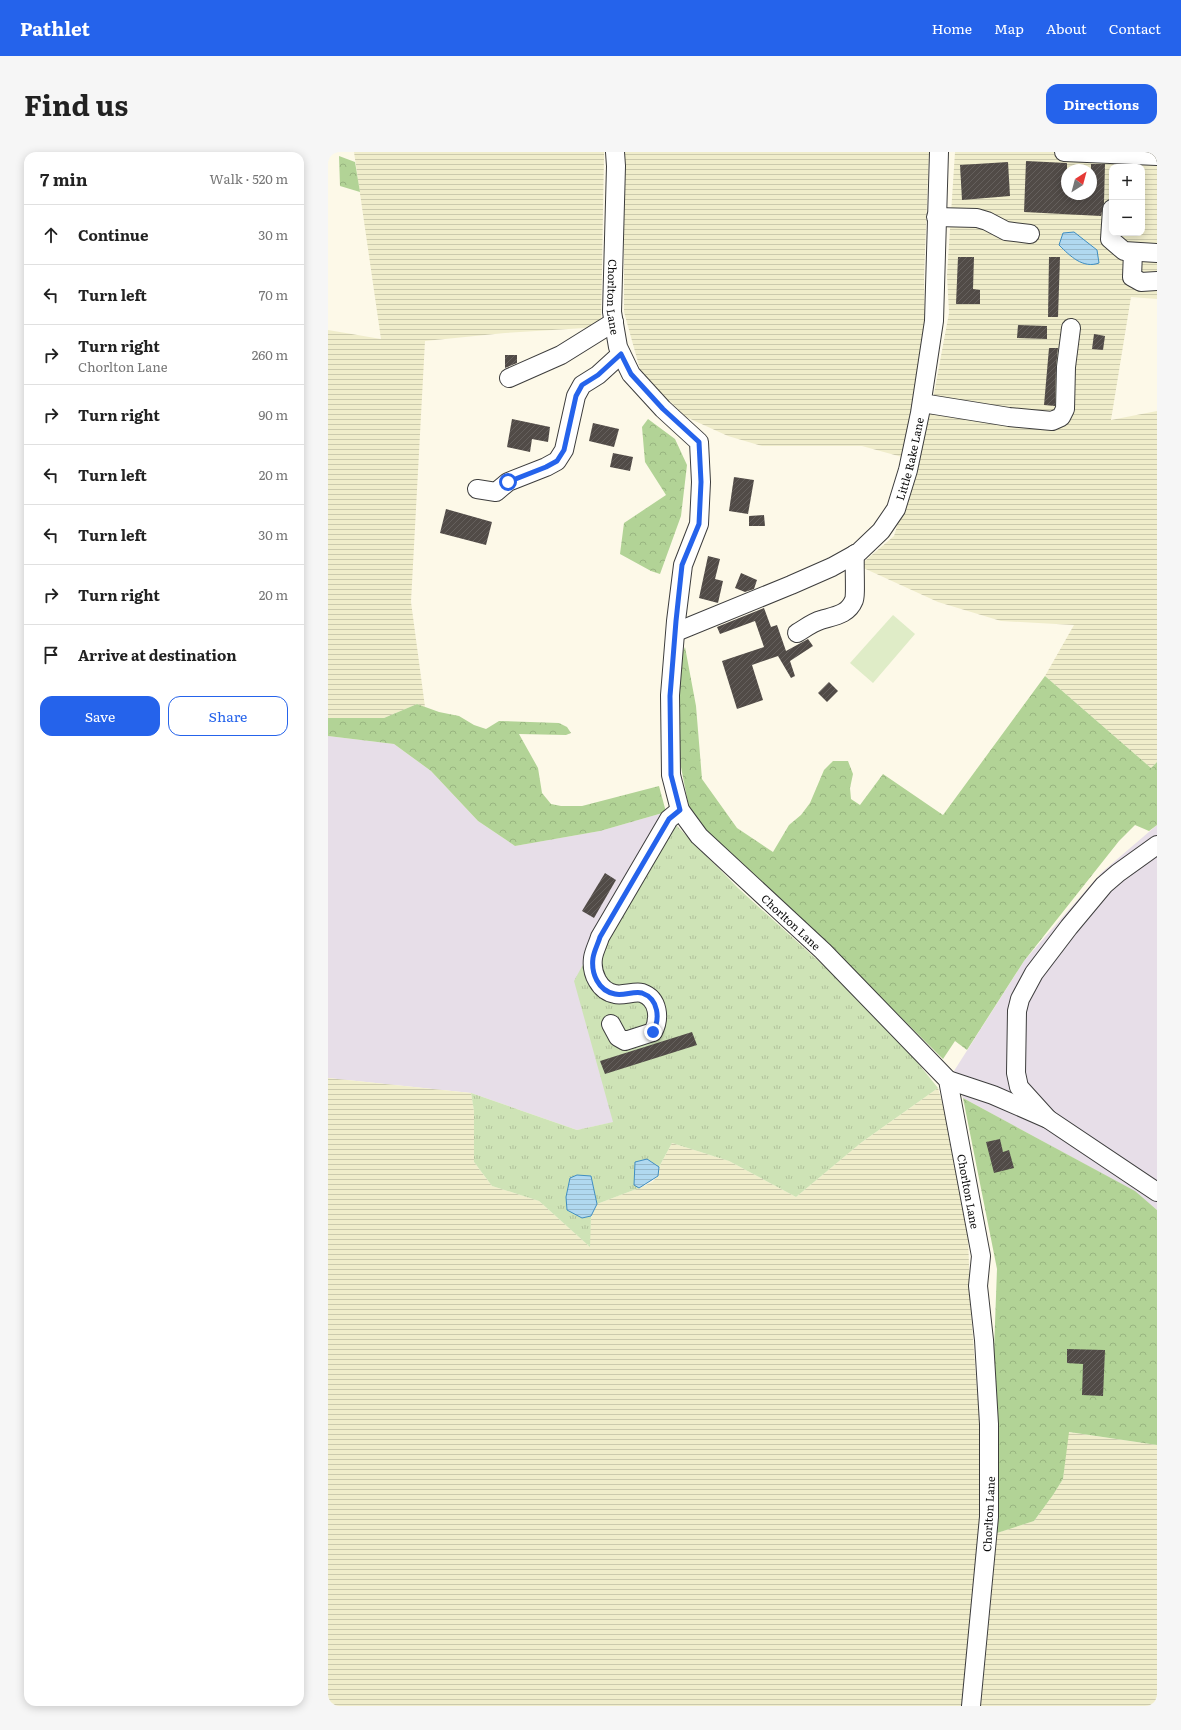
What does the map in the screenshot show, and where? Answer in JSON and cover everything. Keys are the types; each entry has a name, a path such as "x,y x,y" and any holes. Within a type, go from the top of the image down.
{"street":[{"name":"Chorlton Lane","path":"615,152 616,166 612,312 618,347 631,374 663,409 699,442 701,482 699,524 682,565 670,696 671,775 680,810 699,836 823,950 948,1080 981,1256 978,1286 984,1340 989,1424 989,1517 971,1706"},
{"name":"Little Rake Lane","path":"676,632 792,585 832,567 855,554 882,531 896,509 908,470 922,403 934,322 939,152"},
{"path":"1064,152 1113,157 1157,156"},
{"path":"936,217 977,218 987,221 1006,231 1030,234"},
{"path":"1110,236 1110,239 1124,251 1157,253"},
{"path":"1133,252 1132,277 1141,282 1157,281"},
{"path":"509,378 561,355 614,322"},
{"path":"922,403 1009,417 1052,422 1061,417 1065,409 1066,367 1071,328"},
{"path":"477,489 496,492 508,482 557,461 564,450 576,396 582,385 598,375 621,354"},
{"path":"797,633 820,620 833,618 844,613 855,600 853,571 855,554"},
{"path":"611,1024 618,1037 625,1040 653,1032 657,1024 658,1015 655,1004 648,997 641,993 614,994 604,989 597,982 593,968 593,957 600,937 669,819 680,810"},
{"path":"1048,1119 1019,1087 1016,1073 1017,1011 1020,998 1034,972 1104,885 1118,872 1157,845"},
{"path":"948,1080 993,1095 1048,1119 1157,1192"}],"shaded area":[{"path":"354,152 604,152 601,327 505,333 425,341 411,602 425,707 417,704 384,718 328,718 328,330 381,339"},
{"path":"624,152 929,152 924,277 925,338 902,457 862,446 762,446 728,436 686,417 641,373 624,312"},
{"path":"955,152 1157,152 1157,299 1131,297 1111,420 1157,411 1157,762 1151,768 1045,676 1074,625 1001,621 938,602 859,566 894,536 930,415 949,313 947,275"},
{"path":"328,736 394,744 431,771 478,821 515,846 600,831 666,812 614,1122 577,1130 471,1093 328,1078"},
{"path":"1157,825 1157,1210 1134,1191 963,1098 954,1071 1024,961 1101,873"},
{"path":"328,1078 471,1093 474,1111 474,1162 492,1186 539,1201 589,1246 591,1216 597,1204 652,1182 658,1176 659,1167 672,1143 729,1161 796,1197 862,1142 938,1088 946,1116 968,1232 970,1299 977,1392 983,1425 981,1522 965,1706 328,1706"},
{"path":"1068,1432 1157,1445 1157,1706 981,1706 997,1533 1034,1521 1053,1495 1063,1479"}],"green space":[{"path":"339,156 355,162 360,192 340,186"},
{"path":"648,419 675,439 687,465 681,516 660,574 651,571 620,554 624,523 666,495 645,462 642,427"},
{"path":"893,615 915,634 873,683 850,663"},
{"path":"685,647 696,706 702,779 737,828 773,852 789,825 801,815 810,803 824,770 833,761 848,761 853,774 850,788 851,799 860,805 883,774 943,815 1045,676 1151,768 1157,762 1157,825 1149,831 1135,825 1119,841 1024,961 967,1050 955,1041 943,1059 848,965 711,837 689,808 680,762 679,661"},
{"path":"417,704 439,712 459,716 474,725 486,729 499,721 559,723 567,727 571,733 566,735 519,734 538,768 542,793 551,804 561,806 582,806 659,786 666,812 600,831 515,846 478,821 431,771 394,744 328,736 328,718 384,718"},
{"path":"666,812 678,827 738,888 826,968 901,1042 938,1088 862,1142 796,1197 729,1161 672,1143 659,1167 647,1159 635,1162 634,1184 639,1188 597,1204 591,1176 582,1218 591,1216 590,1247 539,1201 492,1186 474,1162 474,1111 471,1093 577,1130 613,1122 574,981"},
{"path":"963,1098 1135,1191 1157,1210 1157,1445 1069,1432 1063,1479 1053,1495 1034,1521 997,1533 994,1351 997,1269"}],"water":[{"path":"1074,232 1097,250 1099,263 1082,263 1072,257 1059,245 1063,233"},
{"path":"647,1159 659,1167 658,1176 639,1188 634,1185 635,1162"},
{"path":"577,1175 591,1176 597,1204 591,1216 582,1218 567,1210 566,1197 570,1178"}],"building":[{"path":"1026,161 1067,163 1061,164 1061,200 1097,200 1097,164 1105,164 1104,203 1101,216 1024,212"},
{"path":"1008,162 1010,196 962,200 960,165"},
{"path":"958,257 974,257 973,289 980,290 980,304 956,304"},
{"path":"1049,257 1060,257 1058,317 1048,317"},
{"path":"1018,325 1047,326 1047,339 1017,338"},
{"path":"1094,334 1105,336 1103,350 1092,349"},
{"path":"1049,348 1058,348 1055,406 1044,405"},
{"path":"505,355 517,355 517,363 505,368"},
{"path":"512,419 550,427 548,442 532,439 530,452 507,447"},
{"path":"593,423 619,429 614,447 589,441"},
{"path":"613,453 633,457 630,471 610,467"},
{"path":"734,477 754,480 748,514 729,511"},
{"path":"446,509 492,522 486,545 440,533"},
{"path":"764,515 765,526 749,526 749,516"},
{"path":"708,556 720,559 715,579 723,581 718,603 699,598"},
{"path":"741,573 757,580 754,589 745,592 735,588"},
{"path":"764,608 771,627 777,625 786,651 808,639 813,646 790,661 795,676 791,678 778,656 752,665 763,700 737,709 722,661 764,647 755,621 720,634 717,627"},
{"path":"829,682 838,691 827,702 818,693"},
{"path":"605,873 616,880 594,918 582,911"},
{"path":"692,1032 697,1045 605,1074 600,1061"},
{"path":"1000,1139 1003,1152 1009,1150 1014,1168 994,1173 986,1142"},
{"path":"1067,1349 1105,1350 1103,1396 1082,1395 1083,1364 1067,1363"}],"route":[{"path":"508,482 557,461 564,450 576,396 582,385 598,375 621,354 631,374 663,409 699,442 701,482 699,524 682,565 670,696 671,775 680,810 669,819 600,937 593,957 593,968 597,982 604,989 614,994 641,993 655,1004 658,1015 657,1024 653,1032"}]}
